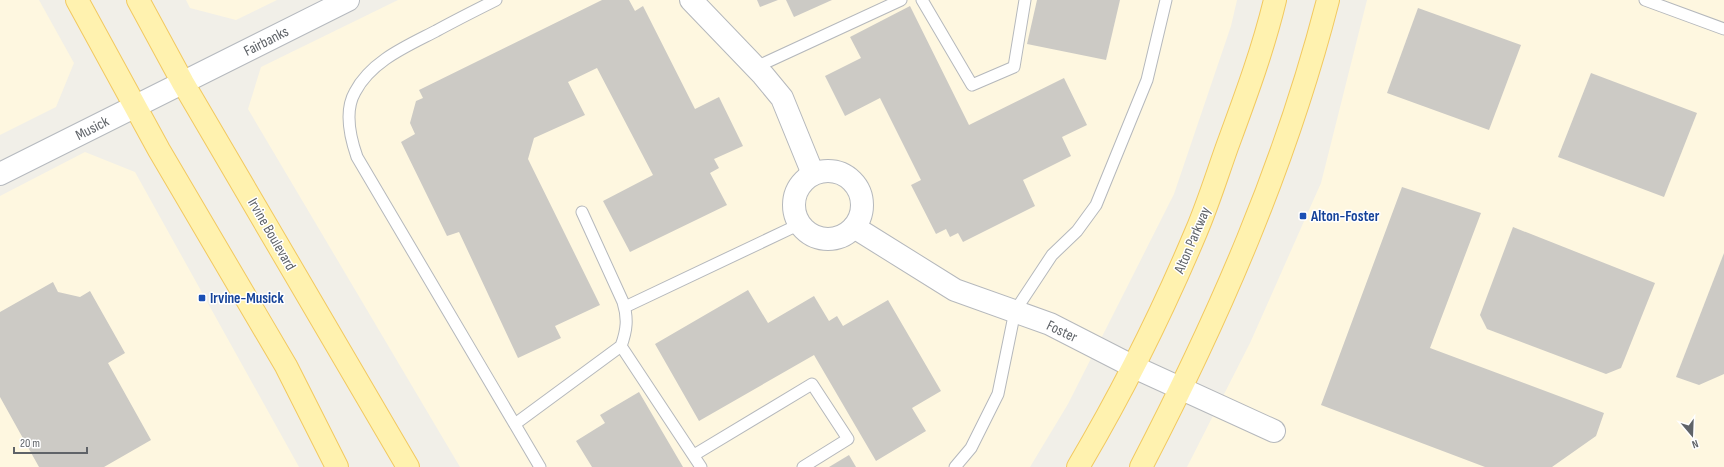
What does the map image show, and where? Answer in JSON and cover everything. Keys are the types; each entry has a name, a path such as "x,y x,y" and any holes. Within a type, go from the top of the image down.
{"main road":[{"path":"77,0 159,150 286,366 336,467"},
{"name":"Irvine Boulevard","path":"138,0 183,83 408,467"},
{"name":"Alton Parkway","path":"1078,467 1109,414 1165,303 1210,196 1253,76 1275,0"},
{"path":"1141,467 1211,324 1251,234 1298,104 1328,0"}],"street":[{"name":"Fairbanks","path":"183,83 348,0"},
{"path":"691,0 756,67 782,98 813,174"},
{"name":"Musick","path":"0,174 183,83"},
{"path":"826,170 839,172 851,179 859,190 862,202 860,216 854,227 843,235 830,239 817,237 805,230 797,219 794,207 796,193 802,182 813,174 826,170"},
{"name":"Foster","path":"854,227 955,290 1050,324 1180,388 1274,431"}],"lane":[{"path":"496,0 398,50 371,70 354,92 349,114 351,139 356,157 540,467"},
{"path":"756,67 901,0"},
{"path":"922,0 972,85 1014,67 1025,0"},
{"path":"955,467 971,448 998,394 1015,312 1052,255 1077,231 1096,205 1147,80 1166,0"},
{"path":"1645,0 1724,29"},
{"path":"515,424 621,346 625,334 627,323 625,307 582,212"},
{"path":"625,307 800,224"},
{"path":"621,346 702,467"},
{"path":"694,455 812,384 848,439 803,467"}],"shaded area":[{"path":"0,0 39,0 74,63 56,107 0,135"},
{"path":"186,0 277,0 236,20 190,8"},
{"path":"398,0 1237,0 1231,26 1174,194 1068,404 1030,467 460,467 248,109 261,67"},
{"path":"1367,0 1724,0 1724,467 1187,467 1250,343 1321,183"},
{"path":"85,152 135,172 299,467 0,467 0,196"}],"building":[{"path":"602,0 629,0 635,11 643,6 695,109 719,97 743,146 714,159 719,168 710,173 727,205 630,252 603,201 653,175 597,68 568,82 585,115 534,138 528,159 600,305 555,326 561,338 518,358 459,232 447,236 401,142 415,134 410,123 416,101 423,98 419,90"},
{"path":"757,0 778,0 760,7"},
{"path":"786,0 832,0 794,17"},
{"path":"1037,0 1120,0 1106,60 1027,44"},
{"path":"910,6 969,125 1064,78 1087,125 1062,137 1071,156 1023,180 1035,206 963,242 958,233 950,237 946,229 936,234 911,185 921,180 880,98 845,116 825,76 861,58 850,37"},
{"path":"1418,8 1521,45 1489,130 1387,93"},
{"path":"1591,73 1697,113 1664,197 1558,157"},
{"path":"1402,187 1481,213 1430,348 1604,413 1596,436 1552,467 1485,467 1321,405"},
{"path":"1513,227 1655,283 1621,368 1606,374 1487,329 1480,315"},
{"path":"1724,253 1724,374 1699,385 1676,377"},
{"path":"53,282 58,292 80,297 90,291 125,353 108,363 151,440 104,467 39,467 0,397 0,312"},
{"path":"748,290 768,323 814,296 829,321 837,316 843,326 888,300 941,391 912,408 926,431 876,461 814,355 699,421 655,344"},
{"path":"639,392 683,467 592,467 576,441 605,423 600,415"},
{"path":"849,455 856,467 829,467"}],"place":[{"name":"Alton-Foster","path":"1303,216"},
{"name":"Irvine-Musick","path":"202,298"}]}
